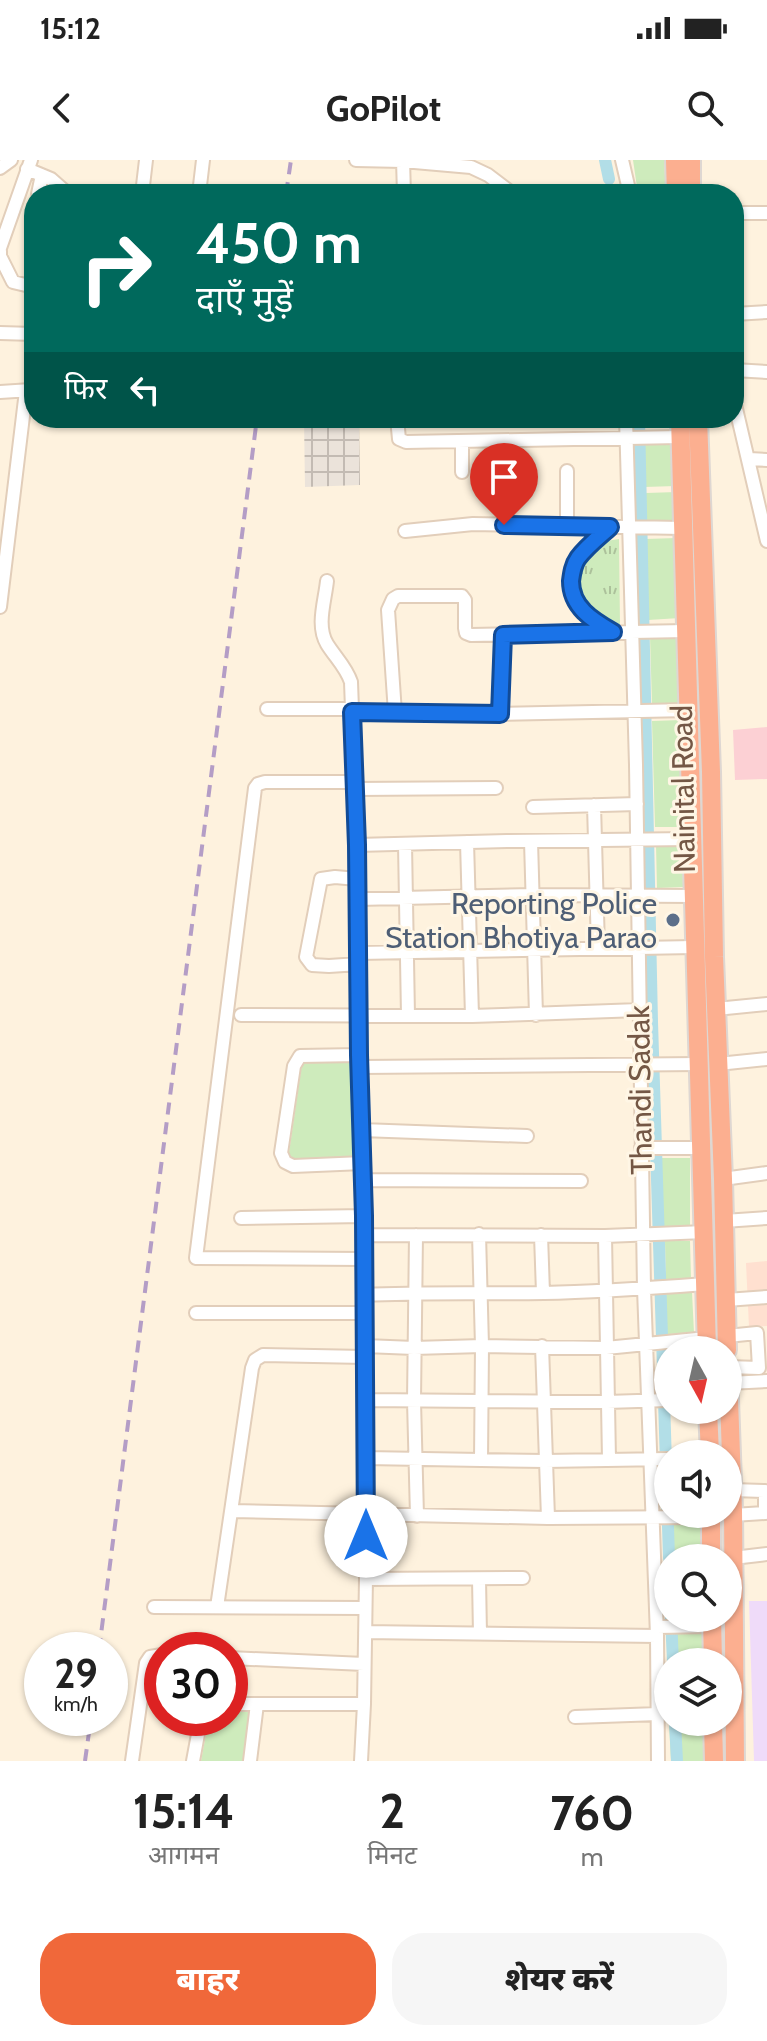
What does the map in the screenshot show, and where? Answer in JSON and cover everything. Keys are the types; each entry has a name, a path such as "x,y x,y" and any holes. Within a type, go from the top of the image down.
{"highway":[{"path":"675,160 676,184"},
{"path":"691,160 691,184"},
{"name":"Nainital Road","path":"680,428 707,1336"},
{"name":"Nainital Road","path":"698,428 727,1336"},
{"path":"682,528 702,527"},
{"path":"695,947 714,946"},
{"path":"734,1632 735,1761"},
{"path":"713,1736 714,1761"}],"street":[{"path":"0,168 11,160"},
{"path":"143,184 146,160"},
{"path":"200,184 203,160"},
{"path":"356,160 403,160 471,167 500,184"},
{"path":"403,160 404,184"},
{"path":"622,160 628,184"},
{"path":"24,285 13,282 0,250 29,164 57,184"},
{"path":"40,184 42,175"},
{"path":"744,213 767,213"},
{"path":"744,313 767,312"},
{"path":"0,333 24,334"},
{"path":"744,371 767,372"},
{"path":"0,392 24,390"},
{"path":"0,607 25,428"},
{"path":"398,428 399,439 406,442 636,437 676,428"},
{"name":"Thandi Sadak","path":"631,428 636,437 641,712 637,804 645,840 646,947 639,1010 648,1064 657,1336"},
{"path":"741,428 767,541"},
{"path":"462,441 462,472"},
{"path":"749,459 767,460"},
{"path":"567,471 567,526"},
{"path":"405,531 473,524 682,528"},
{"path":"610,527 576,560 571,588 574,601 580,608 613,632"},
{"path":"327,581 323,635 349,673 351,682 357,845 367,1515 361,1761"},
{"path":"395,713 388,610 389,604 398,596 462,596 465,600 466,633 686,631"},
{"path":"500,714 503,635"},
{"path":"267,709 500,714 689,710"},
{"path":"364,1259 196,1258 255,788 265,782 496,788"},
{"path":"533,807 637,804"},
{"path":"594,805 598,948"},
{"path":"357,845 692,839"},
{"path":"531,841 536,1015"},
{"path":"467,842 472,1016"},
{"path":"405,844 408,1016"},
{"path":"357,879 321,879 306,957 312,965 329,966 359,958 407,952 695,947"},
{"path":"358,899 533,895 693,896"},
{"path":"716,1009 767,1004"},
{"path":"241,1015 472,1016 639,1010"},
{"path":"363,1163 293,1166 285,1162 281,1153 294,1066 300,1056 359,1061 699,1064"},
{"path":"718,1064 767,1059"},
{"path":"362,1130 527,1136"},
{"path":"651,1148 702,1148"},
{"path":"723,1179 767,1173"},
{"path":"364,1180 581,1181"},
{"path":"241,1218 364,1216"},
{"path":"724,1221 767,1218"},
{"path":"364,1235 605,1236 705,1232"},
{"path":"479,1234 481,1460"},
{"path":"416,1235 414,1401 417,1516"},
{"path":"541,1235 543,1293"},
{"path":"605,1236 609,1459"},
{"path":"365,1295 415,1292 543,1293 705,1284"},
{"path":"726,1300 767,1297"},
{"path":"196,1313 364,1313"},
{"path":"742,1338 757,1333 762,1337 763,1361 759,1368 742,1369"},
{"path":"217,1607 252,1368 255,1360 263,1355 482,1346 606,1348 654,1343"},
{"path":"542,1346 548,1518"},
{"path":"742,1383 754,1386 767,1383"},
{"path":"366,1400 654,1400"},
{"path":"366,1458 654,1459"},
{"path":"742,1490 765,1491 765,1513 742,1514"},
{"path":"232,1511 548,1518 654,1517"},
{"path":"742,1557 767,1554"},
{"path":"366,1579 523,1578"},
{"path":"479,1579 480,1634"},
{"path":"154,1607 365,1608"},
{"path":"365,1632 480,1634 654,1629"},
{"path":"248,1659 364,1664"},
{"path":"132,1761 144,1677"},
{"path":"248,1704 364,1704"},
{"path":"250,1761 257,1704"},
{"path":"575,1717 654,1714"},
{"path":"193,1761 198,1736"},
{"name":"Thandi Sadak","path":"658,1736 658,1761"}],"shaded area":[{"path":"304,428 359,428 360,485 305,487"},
{"path":"767,727 767,779 735,780 733,730"},
{"path":"767,1261 767,1326 749,1327 746,1263"},
{"path":"749,1601 767,1601 767,1761 754,1761"}],"green space":[{"path":"633,160 664,160 665,184 637,184"},
{"path":"675,441 676,486 644,487 644,442"},
{"path":"677,492 678,524 646,523 646,493"},
{"path":"677,538 680,618 648,620 645,539"},
{"path":"619,539 620,625 586,606 577,588 578,572 589,552 603,543"},
{"path":"680,634 682,705 652,705 650,636"},
{"path":"681,720 683,827 655,827 652,721"},
{"path":"656,845 682,845 683,887 657,888"},
{"path":"353,1061 355,1157 288,1159 302,1063"},
{"path":"662,1158 690,1158 690,1228 662,1228"},
{"path":"665,1241 690,1241 691,1279 666,1280"},
{"path":"692,1292 694,1333 667,1334 665,1293"},
{"path":"672,1528 704,1528 705,1544 673,1544"},
{"path":"667,1632 706,1633 707,1648 667,1648"},
{"path":"248,1710 252,1710 245,1761 201,1761 206,1736 248,1736"},
{"path":"670,1736 708,1736 708,1761 671,1761"}],"waterway":[{"path":"605,160 609,179"},
{"path":"639,428 652,1022 669,1544"},
{"path":"672,1632 672,1648"},
{"path":"676,1736 677,1761"}],"railway":[{"path":"287,184 291,160"},
{"path":"101,1632 256,428"},
{"path":"85,1761 88,1736"}],"place":[{"name":"Reporting Police Station Bhotiya Parao","path":"673,920"}],"route":[{"path":"366,1536 364,1216 352,712 500,714 503,635 613,632 580,608 574,601 571,588 576,560 610,527 504,525"}]}
